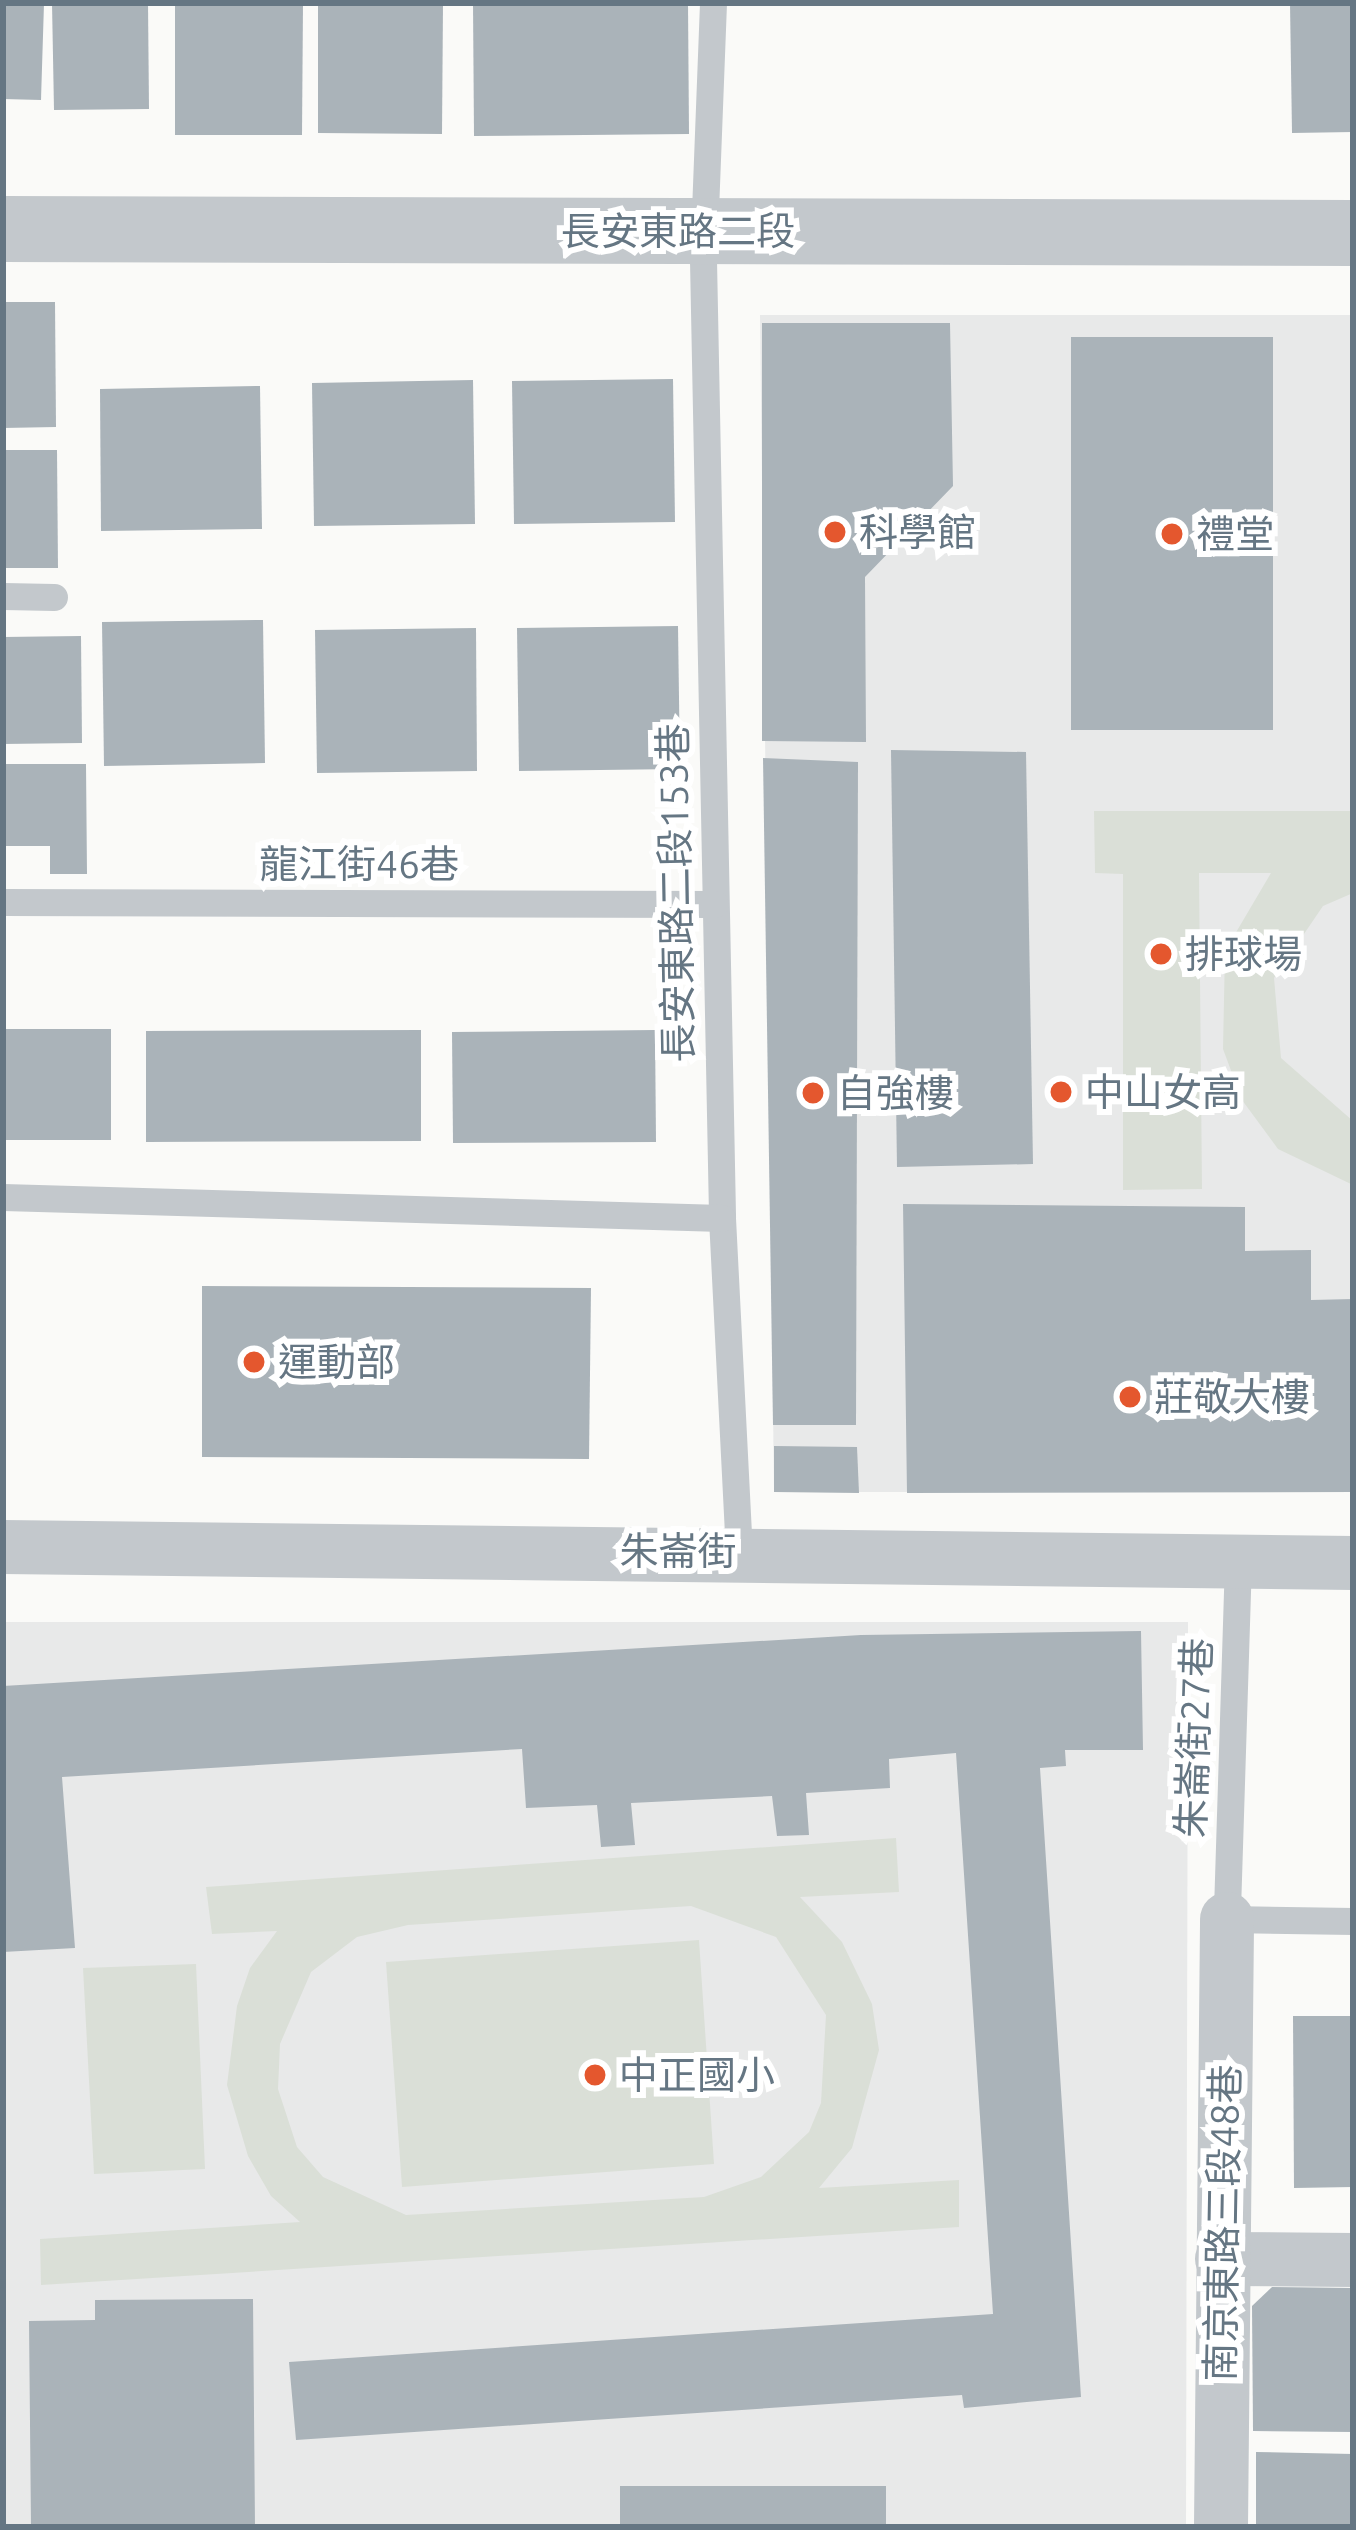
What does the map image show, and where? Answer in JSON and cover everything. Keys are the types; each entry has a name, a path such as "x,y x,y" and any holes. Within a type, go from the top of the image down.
{"street":[{"name":"長安東路二段","path":"3,188 1353,233"},
{"name":"長安東路二段","path":"3,229 1353,193"},
{"name":"朱崙街","path":"3,1547 739,1551 1353,1562"},
{"name":"南京東路三段48巷","path":"1221,2527 1227,1919"},
{"path":"1222,2259 1353,2260"}],"lane":[{"name":"長安東路二段153巷","path":"713,3 706,212 715,904 722,1218 739,1551"},
{"path":"3,596 54,597"},
{"name":"龍江街46巷","path":"3,902 715,904"},
{"path":"3,1197 722,1218"},
{"name":"朱崙街27巷","path":"1227,1919 1238,1560"},
{"path":"1227,1919 1353,1921"}],"shaded area":[{"name":"中山女高","path":"760,315 1353,315 1353,1492 774,1492"},
{"path":"1094,811 1353,811 1353,893 1323,906 1274,978 1281,1058 1353,1121 1353,1185 1278,1149 1242,1100 1223,1049 1225,951 1271,873 1199,873 1202,1189 1123,1190 1123,874 1095,873"},
{"name":"中正國小","path":"3,1622 1188,1622 1186,2527 3,2527"},
{"path":"896,1838 899,1892 800,1897 842,1942 872,2004 879,2050 852,2148 819,2188 959,2180 959,2227 41,2285 40,2239 300,2222 271,2196 248,2156 227,2085 237,2006 250,1968 277,1931 212,1934 206,1887","holes":["691,1906 776,1937 826,2015 821,2103 809,2132 761,2177 704,2197 406,2215 323,2177 297,2147 278,2089 280,2044 311,1972 357,1937 408,1925"]},
{"path":"699,1940 714,2164 402,2187 386,1962"},
{"path":"196,1964 205,2169 94,2174 83,1968"}],"building":[{"path":"3,3 44,3 41,100 3,99"},
{"path":"52,3 148,3 149,109 54,110"},
{"path":"175,3 303,3 302,135 175,135"},
{"path":"318,3 443,3 442,134 318,133"},
{"path":"473,3 688,3 689,134 474,136"},
{"path":"1290,3 1353,3 1353,132 1292,133"},
{"path":"3,302 55,302 56,427 3,428"},
{"name":"科學館","path":"762,323 950,323 953,486 865,577 866,742 762,741"},
{"name":"禮堂","path":"1071,337 1273,337 1273,730 1071,730"},
{"path":"673,379 675,522 514,524 512,381"},
{"path":"473,380 475,524 314,526 312,383"},
{"path":"260,386 262,529 101,531 100,389"},
{"path":"3,450 57,450 58,568 3,568"},
{"path":"263,620 265,763 104,766 102,622"},
{"path":"678,626 680,769 519,771 517,628"},
{"path":"476,628 477,771 317,773 315,630"},
{"path":"81,636 82,743 3,744 3,637"},
{"path":"891,750 1026,752 1033,1164 897,1167"},
{"name":"自強樓","path":"763,758 858,762 856,1425 773,1425"},
{"path":"3,764 86,764 87,874 50,874 50,846 3,846"},
{"path":"3,1029 111,1029 111,1140 3,1140"},
{"path":"421,1030 421,1141 146,1142 146,1031"},
{"path":"655,1030 656,1142 453,1143 452,1032"},
{"name":"莊敬大樓","path":"903,1204 1245,1207 1245,1251 1311,1250 1311,1300 1353,1299 1353,1492 907,1493"},
{"path":"202,1286 591,1288 589,1459 202,1457"},
{"path":"774,1446 857,1447 859,1493 774,1492"},
{"path":"1141,1631 1143,1750 1065,1750 1066,1766 1040,1768 1081,2397 964,2408 962,2395 296,2440 289,2362 993,2314 956,1753 889,1759 890,1788 806,1793 809,1835 777,1836 772,1796 631,1803 635,1845 601,1847 597,1805 526,1808 522,1749 62,1777 75,1948 3,1952 3,1686 861,1635"},
{"path":"1293,2016 1353,2016 1353,2187 1294,2188"},
{"path":"1272,2287 1353,2288 1353,2432 1253,2431 1252,2306"},
{"path":"253,2299 255,2527 31,2527 29,2321 95,2320 95,2300"},
{"path":"1256,2452 1353,2454 1353,2527 1256,2527"},
{"path":"620,2486 886,2486 886,2527 620,2527"}],"place":[{"name":"科學館","path":"835,532"},
{"name":"禮堂","path":"1172,534"},
{"name":"排球場","path":"1161,954"},
{"name":"中山女高","path":"1061,1092"},
{"name":"自強樓","path":"813,1093"},
{"name":"運動部","path":"254,1362"},
{"name":"莊敬大樓","path":"1130,1397"},
{"name":"中正國小","path":"595,2075"}]}
